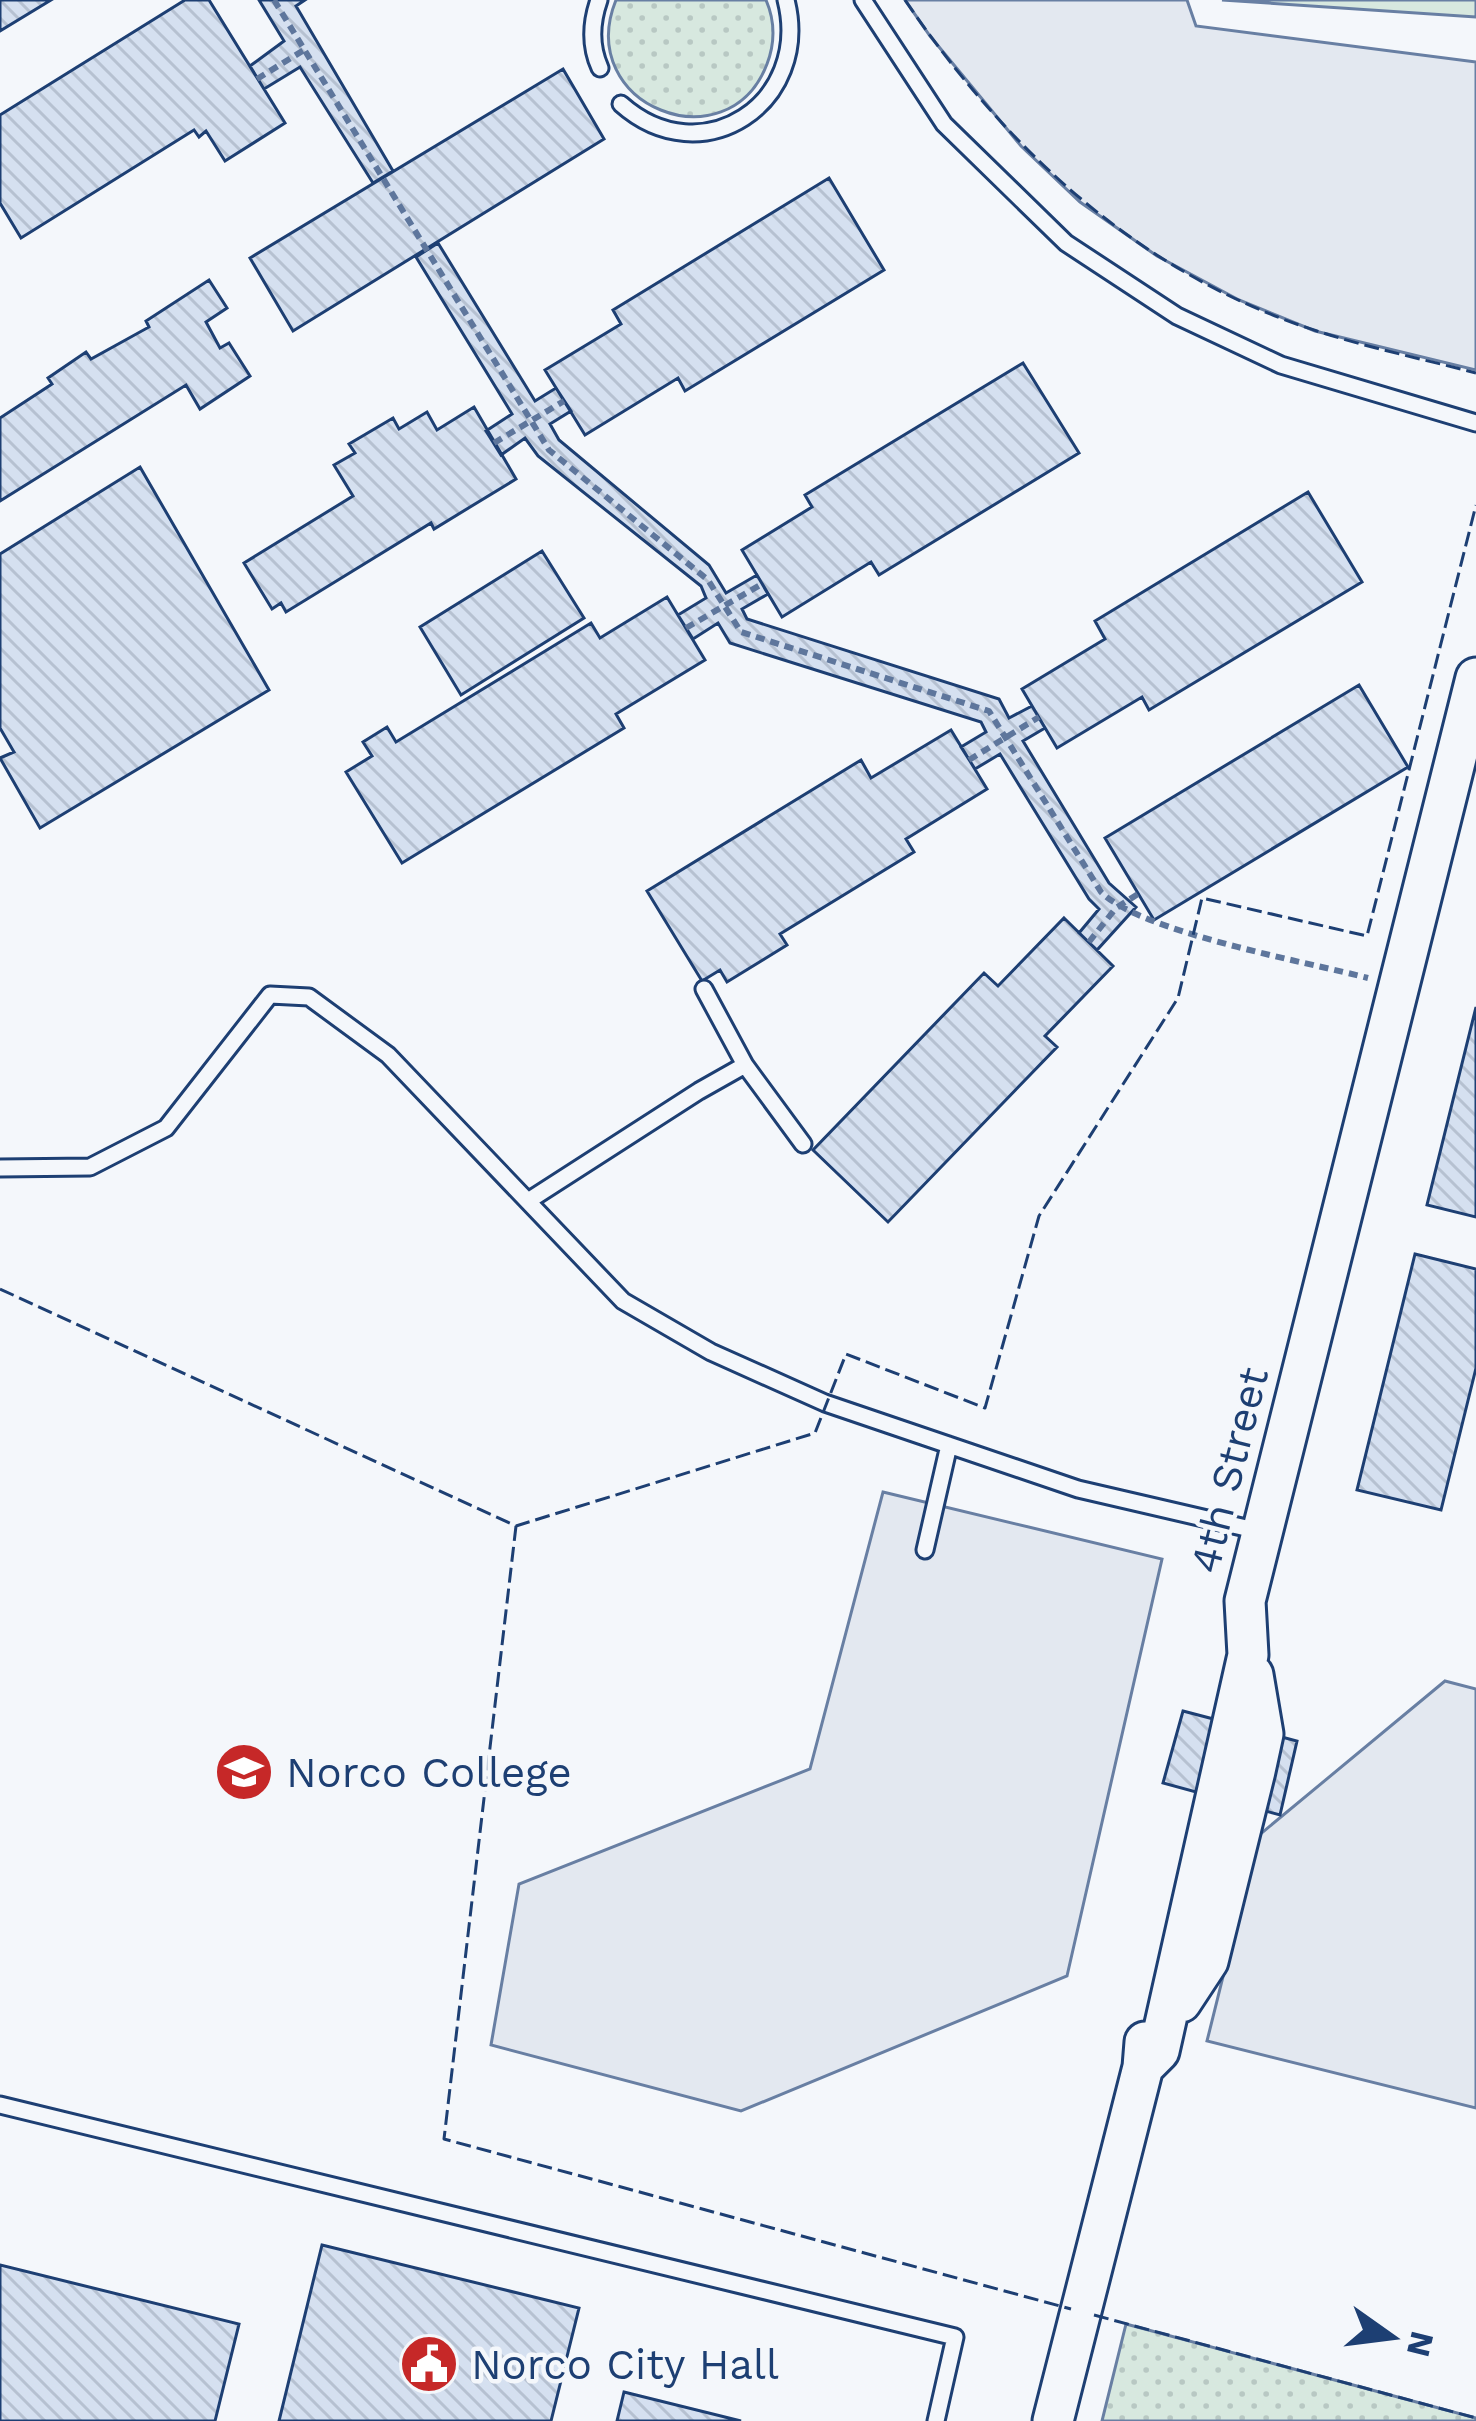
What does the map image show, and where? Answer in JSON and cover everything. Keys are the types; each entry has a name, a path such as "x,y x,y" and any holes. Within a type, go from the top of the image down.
{"street":[{"name":"4th Street","path":"1151,2059 1208,1960 1255,1771 1263,1733 1248,1655 1245,1601 1476,678"},
{"path":"1053,2421 1151,2059 1157,1951 1201,1754 1245,1601"}],"lane":[{"path":"599,0 592,35 600,68"},
{"path":"621,104 650,124 674,132 712,130 748,116 767,99 786,65 792,27 786,0"},
{"path":"862,0 944,124 1066,244 1177,316 1281,365 1476,423"},
{"path":"704,989 745,1066 803,1144"},
{"path":"0,1168 90,1167 166,1128 270,995 309,998 388,1055 623,1301 711,1352 825,1403 1078,1489 1262,1532"},
{"path":"528,1202 745,1066"},
{"path":"925,1550 949,1445"},
{"path":"0,2105 955,2337 936,2421"}],"path":[{"path":"276,0 549,450 708,580 741,632 989,711 1101,892 1116,908 1193,933 1399,986"},
{"path":"257,79 304,50"},
{"path":"494,443 564,401"},
{"path":"686,628 762,584"},
{"path":"969,760 1039,717"},
{"path":"1089,942 1116,908 1138,894"}],"shaded area":[{"path":"616,0 766,0 773,32 767,64 748,95 721,112 691,117 661,110 635,94 616,69 609,37"},
{"path":"905,0 1187,0 1196,26 1476,62 1476,370 1315,331 1239,300 1157,256 1080,202 1021,146"},
{"path":"1222,0 1476,0 1476,17"},
{"path":"883,1492 1162,1559 1067,1976 741,2111 491,2045 519,1884 810,1769"},
{"path":"1445,1681 1476,1689 1476,2108 1207,2041 1258,1836"},
{"path":"1126,2324 1476,2418 1476,2421 1102,2421"}],"building":[{"path":"0,0 51,0 0,31"},
{"path":"185,0 209,0 285,123 225,161 206,131 199,137 194,130 21,238 0,203 0,115"},
{"path":"259,0 305,0 296,6 393,171 373,183 300,67 264,89 250,66 284,41"},
{"path":"563,69 604,139 293,331 250,258"},
{"path":"829,178 884,270 685,391 678,378 585,435 545,370 621,324 613,310"},
{"path":"438,243 535,401 556,388 571,411 550,424 559,440 709,565 726,593 757,575 768,594 742,609 747,619 999,699 1009,718 1032,706 1045,728 1023,741 1109,883 1136,907 1097,950 1079,933 1099,909 1000,754 975,769 961,747 986,732 981,722 730,643 718,623 693,639 678,615 706,598 701,586 538,456 525,438 501,455 486,431 512,414 416,257"},
{"path":"209,280 227,308 206,322 220,348 229,343 250,376 200,409 186,385 0,501 0,418 52,384 48,378 86,352 91,359 149,327 146,321"},
{"path":"1023,363 1079,453 879,575 871,562 782,617 742,550 812,507 805,495"},
{"path":"474,407 516,479 434,529 431,523 286,612 281,603 272,609 244,563 353,496 334,465 355,453 349,444 393,418 399,429 427,412 437,430"},
{"path":"140,467 269,690 40,828 0,758 14,752 0,728 0,554"},
{"path":"1308,492 1362,582 1149,710 1142,697 1057,748 1022,689 1105,639 1095,621"},
{"path":"542,551 584,618 461,695 420,627"},
{"path":"667,597 705,660 616,714 624,728 402,863 346,772 372,756 363,742 387,727 396,742 591,623 600,638"},
{"path":"1359,685 1408,767 1154,920 1105,838"},
{"path":"951,730 987,789 906,839 914,852 780,934 787,945 727,982 720,970 702,981 647,891 861,760 871,778"},
{"path":"1064,918 1113,966 1045,1036 1057,1047 888,1222 813,1150 984,973 998,986"},
{"path":"1476,1007 1476,1217 1427,1205"},
{"path":"1415,1254 1476,1269 1476,1368 1441,1510 1357,1490"},
{"path":"1183,1711 1297,1741 1280,1815 1163,1783"},
{"name":"Norco City Hall","path":"322,2245 579,2308 551,2421 279,2421"},
{"name":"Norco City Hall","path":"322,2245 579,2308 551,2421 279,2421"},
{"path":"0,2265 239,2324 215,2421 0,2421"},
{"path":"0,2265 239,2324 215,2421 0,2421"},
{"name":"Norco City Hall","path":"624,2392 741,2421 617,2421"},
{"name":"Norco City Hall","path":"624,2392 741,2421 617,2421"}],"fence":[{"path":"905,0 945,55 1034,156 1136,241 1253,307 1337,337 1476,373"},
{"path":"0,1289 516,1526 815,1433 846,1354 985,1408 1039,1216 1178,998 1202,898 1367,936 1476,505"},
{"path":"516,1526 444,2139 1071,2309"},
{"path":"1094,2315 1476,2418"}],"place":[{"name":"Norco College","path":"244,1772"},
{"name":"Norco City Hall","path":"429,2364"}]}
